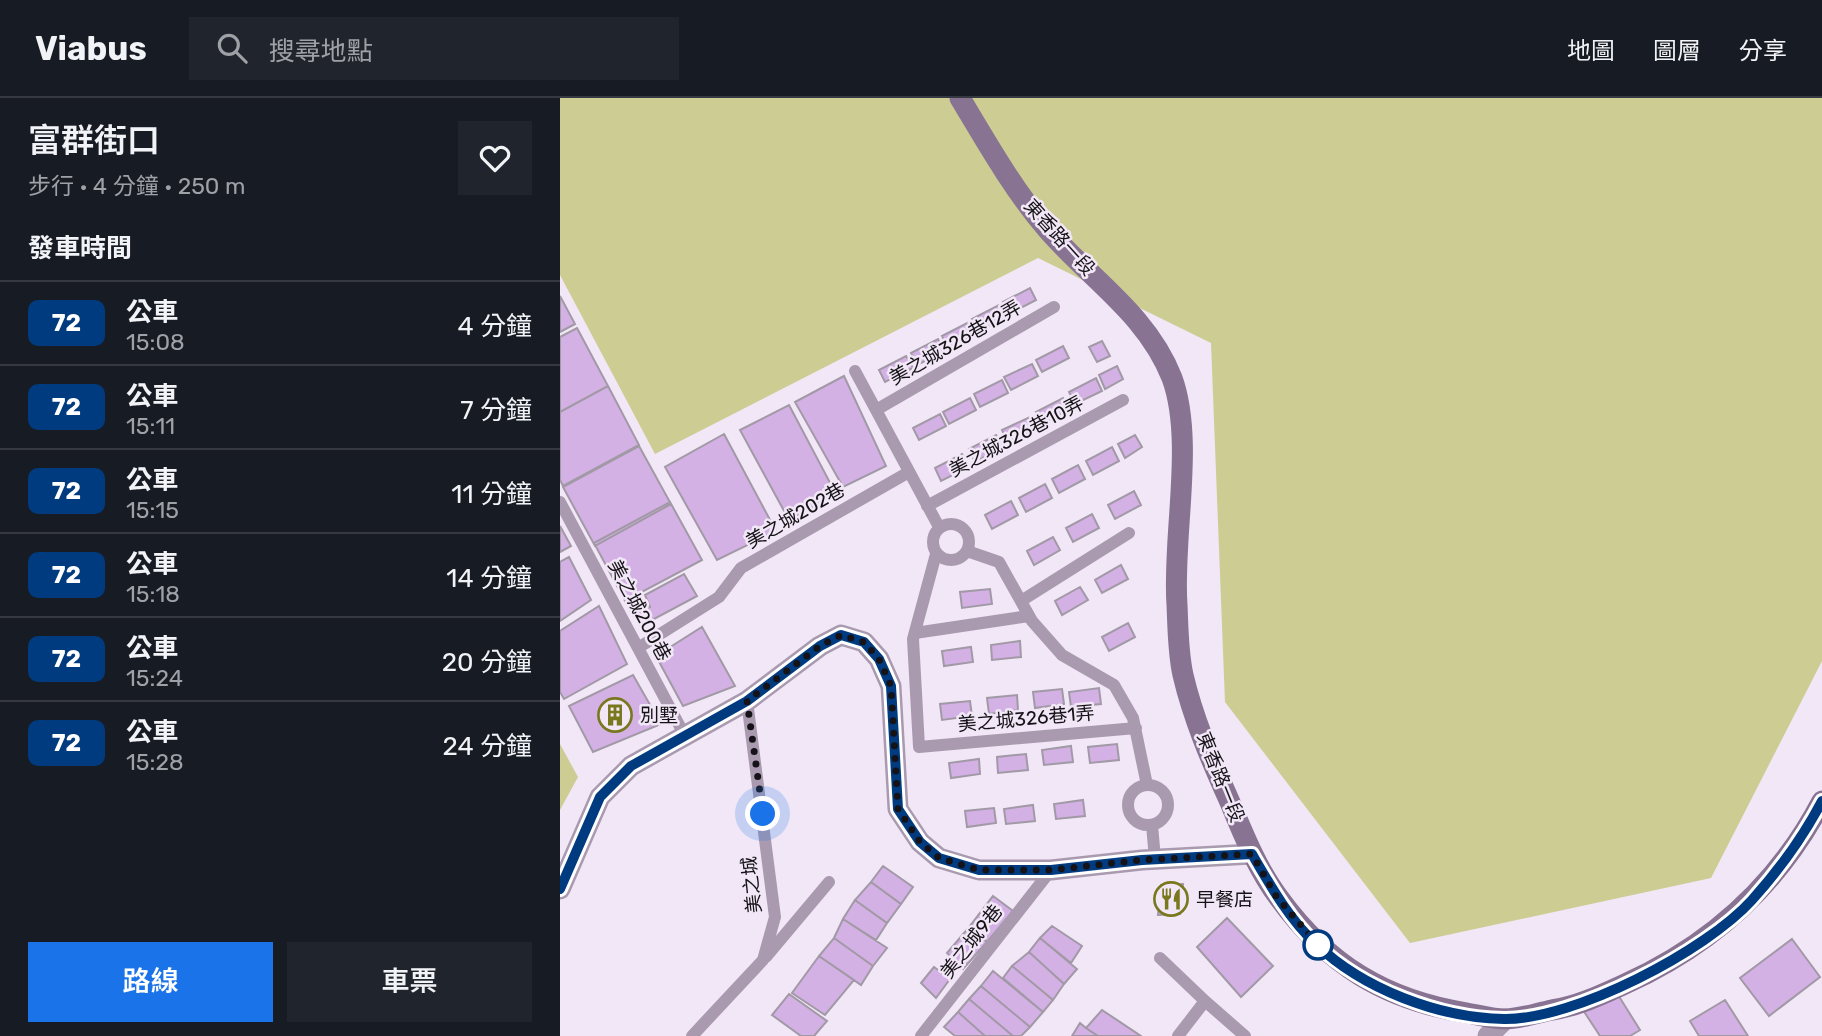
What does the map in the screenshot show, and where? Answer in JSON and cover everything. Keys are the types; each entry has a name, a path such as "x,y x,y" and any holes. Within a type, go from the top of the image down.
{"street":[{"name":"東香路一段","path":"960,98 1017,189 1048,230 1130,310 1153,341 1172,380 1181,426 1176,599 1183,673 1211,760 1252,854 1276,896 1315,944 1355,975 1404,999 1501,1028 1576,1006 1658,969 1706,938 1751,902 1801,841 1822,801"},
{"path":"560,889 600,797 631,766 747,701 820,646 841,635 864,642 879,659 891,686 898,809 920,842 939,858 979,870 1051,870 1155,859 1252,854"},
{"path":"1488,1036 1501,1028"}],"lane":[{"name":"美之城326巷12弄","path":"876,410 1054,307"},
{"path":"855,372 939,527"},
{"name":"美之城326巷10弄","path":"928,506 1124,400"},
{"name":"美之城202巷","path":"638,648 719,597 741,568 909,472"},
{"name":"美之城200巷","path":"560,502 685,736"},
{"path":"936,554 948,561 956,560 967,551 969,537 960,526 946,524 939,527 932,540 936,554 915,633 1029,616"},
{"path":"1021,601 1129,533"},
{"path":"967,551 999,562 1029,616 1062,654 1114,685 1136,728 1147,785"},
{"name":"美之城326巷1弄","path":"915,633 919,747 1136,728"},
{"name":"美之城","path":"696,1033 763,960 775,917 747,701"},
{"path":"1147,785 1160,789 1168,800 1163,818 1152,825 1133,820 1128,808 1130,795 1147,785"},
{"path":"1152,825 1155,859"},
{"name":"美之城9巷","path":"921,1036 1051,870"},
{"path":"763,960 829,882"},
{"path":"1160,958 1245,1036"},
{"path":"1178,1036 1205,1001"}],"green space":[{"path":"560,98 1822,98 1822,661 1711,878 1410,943 1225,702 1211,343 1038,258 655,454 560,275"},
{"path":"560,744 578,777 560,810"}],"building":[{"path":"1030,288 1036,300 1009,314 1003,302"},
{"path":"560,296 575,324 560,332"},
{"path":"999,305 1006,317 978,331 972,319"},
{"path":"969,322 975,335 948,348 942,336"},
{"path":"577,328 608,386 560,412 560,337"},
{"path":"938,339 944,352 917,365 911,353"},
{"path":"1102,341 1110,356 1097,362 1089,347"},
{"path":"1063,346 1069,358 1042,372 1036,360"},
{"path":"906,356 913,368 885,382 879,370"},
{"path":"1032,364 1038,376 1011,390 1004,377"},
{"path":"1117,366 1123,379 1105,389 1099,375"},
{"path":"844,376 886,466 843,487 795,402"},
{"path":"1096,378 1102,391 1075,404 1069,392"},
{"path":"1002,380 1008,393 980,407 974,394"},
{"path":"608,386 639,445 563,486 560,480 560,412"},
{"path":"970,398 976,410 949,424 943,412"},
{"path":"1063,398 1069,410 1042,424 1036,412"},
{"path":"789,405 836,494 789,520 740,430"},
{"path":"940,414 946,426 919,440 913,428"},
{"path":"1030,417 1036,429 1008,443 1002,430"},
{"path":"724,434 776,531 717,560 665,467"},
{"path":"996,435 1002,448 975,462 969,449"},
{"path":"1135,435 1142,447 1125,458 1118,444"},
{"path":"639,446 671,504 595,546 563,487"},
{"path":"1112,447 1119,461 1093,475 1086,461"},
{"path":"962,454 969,467 941,481 935,468"},
{"path":"1078,465 1085,479 1059,493 1052,479"},
{"path":"1045,484 1052,498 1026,512 1019,498"},
{"path":"1134,491 1141,505 1115,519 1108,505"},
{"path":"1011,501 1018,515 992,529 985,515"},
{"path":"670,502 702,560 625,601 594,543"},
{"path":"1092,514 1099,528 1073,542 1066,528"},
{"path":"560,526 571,546 560,552"},
{"path":"1053,537 1060,550 1034,565 1027,551"},
{"path":"569,557 591,600 560,621 560,562"},
{"path":"1121,565 1128,579 1102,593 1095,580"},
{"path":"684,574 697,596 641,626 631,612 650,607 645,595"},
{"path":"1080,587 1088,600 1062,615 1055,601"},
{"path":"990,589 992,604 962,608 960,592"},
{"name":"別墅","path":"599,606 627,664 564,699 560,692 560,631"},
{"path":"1128,623 1135,637 1109,651 1102,637"},
{"name":"別墅","path":"702,627 735,686 683,706 656,656"},
{"path":"1020,641 1021,657 992,660 991,645"},
{"path":"971,647 973,662 944,666 942,651"},
{"name":"別墅","path":"633,675 661,724 593,752 569,706"},
{"path":"1099,688 1101,704 1071,707 1069,692"},
{"path":"1062,689 1064,704 1035,708 1033,692"},
{"path":"1017,695 1018,710 989,714 987,698"},
{"path":"970,701 972,716 942,720 940,704"},
{"path":"1117,744 1119,760 1090,763 1088,747"},
{"path":"1071,746 1073,762 1044,765 1042,750"},
{"path":"1026,754 1028,770 998,773 997,757"},
{"path":"979,759 980,774 951,778 949,763"},
{"path":"1083,800 1085,816 1056,819 1054,804"},
{"path":"1033,805 1035,821 1006,824 1004,809"},
{"path":"994,808 996,823 967,827 965,811"},
{"path":"883,866 913,887 901,904 871,882"},
{"path":"871,882 901,904 887,923 855,900"},
{"name":"早餐店","path":"1183,884 1180,914 1158,915 1161,885"},
{"path":"993,896 1013,911 987,942 970,926"},
{"path":"855,900 887,923 876,940 843,919"},
{"path":"1227,918 1273,966 1241,997 1197,947"},
{"path":"843,919 887,948 873,966 834,938"},
{"path":"970,926 987,942 963,969 947,953"},
{"path":"1052,926 1082,946 1071,963 1040,938"},
{"path":"834,938 873,966 861,985 819,956"},
{"path":"1040,938 1077,969 1064,984 1029,952"},
{"path":"1792,939 1820,977 1769,1016 1740,978"},
{"path":"1029,952 1064,984 1053,1000 1012,966"},
{"path":"819,956 854,980 825,1015 792,993"},
{"path":"1012,966 1053,1000 1043,1012 1003,978"},
{"path":"934,967 950,979 936,998 921,983"},
{"path":"993,971 1043,1012 1030,1027 981,986"},
{"path":"981,986 1030,1027 1021,1036 1013,1036 969,999"},
{"path":"1615,990 1640,1030 1630,1036 1600,1036 1583,1010"},
{"path":"789,994 827,1021 814,1036 801,1036 772,1015"},
{"path":"969,999 1013,1036 985,1036 958,1012"},
{"path":"1725,1000 1748,1036 1699,1036 1690,1021"},
{"path":"1102,1010 1141,1036 1098,1036 1086,1028"},
{"path":"958,1012 985,1036 955,1036 944,1027"},
{"path":"1080,1023 1086,1028 1098,1036 1072,1036"}],"bus line":[{"name":"72","path":"560,889 600,797 631,766 747,701 820,646 841,635 864,642 879,659 891,686 898,809 920,842 939,858 961,867 979,870 1051,870 1142,860 1252,854 1276,896 1315,944 1355,975 1404,999 1447,1010 1505,1019 1576,1006 1658,969 1706,938 1751,902 1801,841 1822,801"}],"place":[{"name":"別墅","path":"615,715"},
{"name":"早餐店","path":"1171,899"}],"route":[{"path":"763,814 747,701 820,646 841,635 864,642 879,659 891,686 898,809 920,842 939,858 961,867 979,870 1051,870 1142,860 1252,854 1276,896 1318,945"}]}
